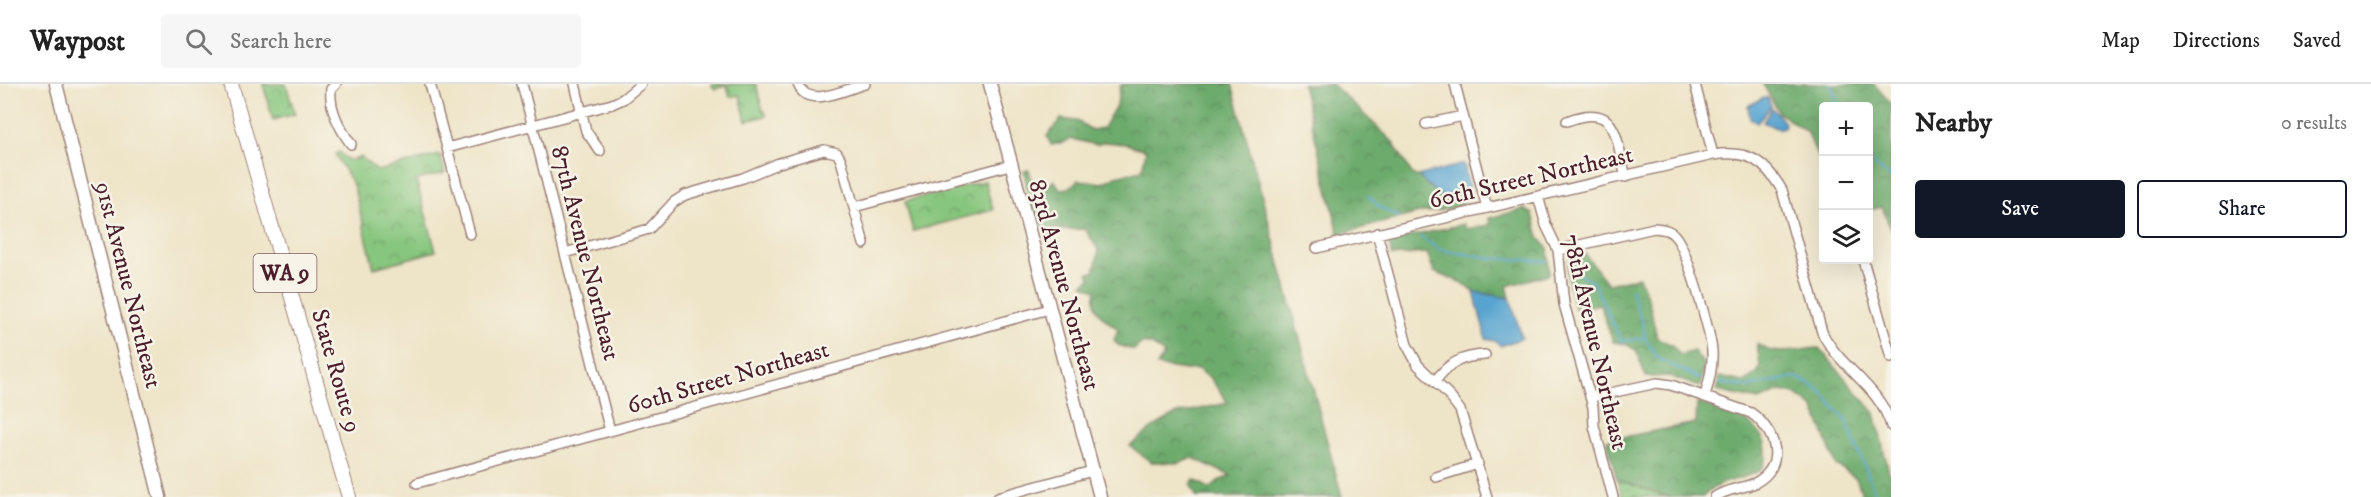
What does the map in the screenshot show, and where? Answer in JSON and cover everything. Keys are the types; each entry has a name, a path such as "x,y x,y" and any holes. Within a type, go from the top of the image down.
{"main road":[{"name":"State Route 9","path":"231,84 344,493"}],"street":[{"name":"91st Avenue Northeast","path":"56,84 160,497"},
{"path":"430,84 470,234"},
{"name":"87th Avenue Northeast","path":"522,84 610,432"},
{"path":"575,84 586,131 600,151"},
{"path":"447,148 618,102 641,84"},
{"path":"798,84 805,95 817,98 865,84"},
{"name":"83rd Avenue Northeast","path":"990,84 1100,497"},
{"path":"1455,84 1487,208"},
{"path":"1695,84 1713,155"},
{"path":"334,86 331,99 338,123 351,144"},
{"path":"1567,122 1592,114 1605,118 1611,126 1626,177"},
{"path":"1426,124 1463,116"},
{"path":"565,253 649,230 674,202 685,195 824,150 834,151 841,160 864,244"},
{"name":"60th Street Northeast","path":"1317,248 1713,155 1743,154 1754,159 1772,175 1782,190 1825,339 1889,412"},
{"path":"854,207 1010,165"},
{"name":"78th Avenue Northeast","path":"1538,196 1546,225 1558,250 1564,304 1591,397 1594,426 1613,497"},
{"path":"1558,250 1644,229 1670,231 1684,251 1710,338 1712,364 1705,396"},
{"path":"1377,233 1407,345 1415,362 1448,394 1460,410 1487,497"},
{"path":"1864,264 1891,357"},
{"name":"60th Street Northeast","path":"417,483 610,432 1049,309"},
{"path":"1435,382 1444,370 1467,356 1485,355"},
{"path":"1591,397 1657,383 1705,396 1751,413 1761,420 1771,434 1774,446 1775,457 1772,467 1754,484 1727,490 1715,497"},
{"path":"1889,412 1891,426"},
{"path":"1436,477 1478,464"},
{"path":"998,497 1092,471"}],"green space":[{"path":"263,84 286,84 295,114 273,120"},
{"path":"711,84 756,84 766,116 746,121 740,95 730,97 727,85 715,89"},
{"path":"1124,84 1232,84 1342,497 1196,497 1191,485 1194,480 1211,489 1218,481 1231,476 1193,458 1179,463 1151,462 1130,446 1155,426 1176,414 1228,403 1211,379 1198,369 1186,370 1157,366 1164,354 1152,345 1142,343 1134,350 1118,345 1114,340 1118,329 1103,318 1097,308 1096,290 1083,285 1090,278 1088,273 1094,272 1099,251 1085,229 1054,230 1037,226 1024,171 1029,170 1034,191 1044,191 1054,180 1060,189 1069,188 1078,180 1103,183 1116,176 1142,170 1146,150 1126,144 1104,142 1097,145 1072,139 1051,145 1047,136 1061,119 1077,121 1092,130 1103,128 1117,104 1120,86"},
{"path":"1302,84 1332,84 1392,141 1414,177 1418,176 1441,197 1469,189 1470,194 1460,206 1423,212 1339,234"},
{"path":"1763,84 1874,84 1891,104 1891,230 1882,207 1873,209 1873,102 1819,102 1819,158 1808,133 1779,113"},
{"path":"339,152 349,159 361,157 377,171 440,155 445,173 416,180 436,251 374,268 354,187 335,154"},
{"path":"985,181 993,210 913,231 905,201"},
{"path":"1524,209 1533,214 1539,238 1548,248 1549,274 1507,286 1510,298 1474,292 1460,282 1434,272 1427,253 1392,256 1389,243 1391,241 1464,224 1465,229 1490,225 1489,218"},
{"path":"1584,253 1608,284 1639,277 1648,298 1657,338 1672,345 1680,355 1694,351 1705,366 1700,387 1669,376 1646,377 1636,350 1626,344 1613,342 1600,304 1575,309 1568,268 1571,258"},
{"path":"1757,344 1779,352 1819,348 1875,413 1891,481 1891,497 1863,497 1856,478 1836,465 1814,408 1795,394 1780,391 1759,400 1716,391 1719,377 1744,382 1758,372 1760,366"},
{"path":"1697,403 1740,418 1758,431 1764,440 1766,451 1762,468 1758,472 1717,486 1703,497 1670,497 1617,480 1607,440 1696,423"},
{"path":"1617,480 1665,494 1670,497 1623,497"}],"water":[{"path":"1764,97 1768,98 1771,106 1757,123 1750,118 1748,106"},
{"path":"1772,108 1785,123 1784,128 1776,128 1763,122"},
{"path":"1464,164 1469,189 1441,197 1418,176"},
{"path":"1474,292 1510,298 1522,338 1501,346 1495,341 1486,339"}],"waterway":[{"path":"1830,84 1837,102"},
{"path":"1873,163 1891,178"},
{"path":"1368,196 1381,208 1399,217"},
{"path":"1420,237 1441,250 1490,258 1546,261"},
{"path":"1572,270 1593,282 1621,341 1645,338 1657,358 1700,379"},
{"path":"1631,290 1645,338"},
{"path":"1719,383 1748,387 1796,377 1820,390 1846,421 1877,497"}]}
